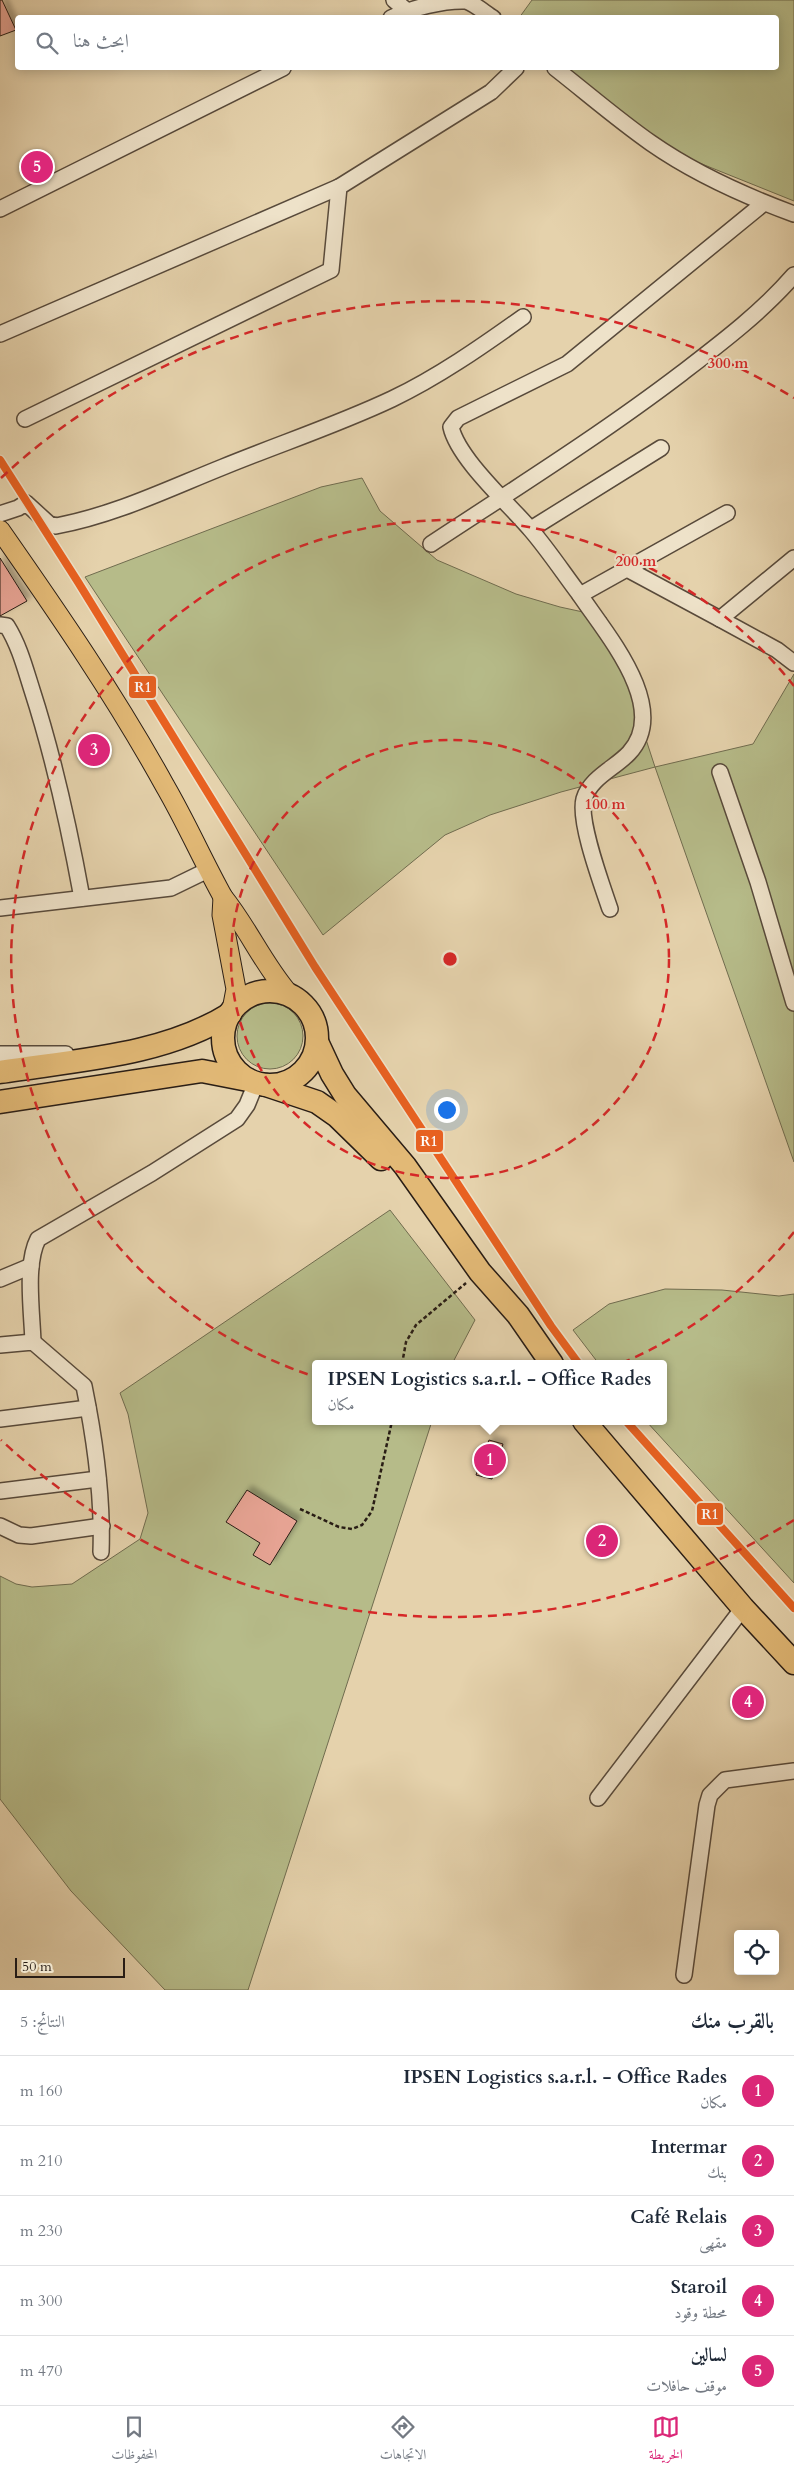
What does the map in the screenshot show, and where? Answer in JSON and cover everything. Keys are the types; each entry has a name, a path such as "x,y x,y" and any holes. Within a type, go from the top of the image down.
{"highway":[{"path":"0,1072 115,1054 190,1035 231,1012 250,995 263,991 289,994 306,1006 312,1014 318,1034 318,1044 306,1070 294,1079 281,1084 257,1083 240,1074 227,1056 223,1035 231,1012"},
{"path":"318,1044 332,1074 345,1095 405,1166 480,1272 518,1315 549,1360"},
{"path":"0,1102 202,1071 257,1083 317,1102 337,1116 372,1148 393,1174 469,1280 535,1360"},
{"path":"587,1425 743,1608 794,1663"},
{"path":"602,1425 794,1644"}],"main road":[{"path":"0,530 52,605 142,746 166,786 208,870 224,897 235,912 264,962 289,994"},
{"path":"224,897 222,916 236,990 231,1012"}],"street":[{"path":"394,0 406,10"},
{"path":"397,15 423,4 466,1 488,15"},
{"path":"0,209 279,70"},
{"path":"0,334 338,187 491,92 514,70"},
{"path":"558,70 653,144 715,180 764,203 794,214"},
{"path":"25,419 330,270 338,187"},
{"path":"610,909 586,828 584,800 588,790 601,776 630,752 640,727 642,716 641,696 633,676 580,595 531,529 500,499 453,435 451,427 458,418 567,364 764,203"},
{"path":"431,544 641,404 721,342 777,294 794,275"},
{"path":"0,514 26,503 49,524 56,526 113,512 339,423 394,398 480,347 523,317"},
{"path":"531,529 661,448"},
{"path":"580,595 727,513"},
{"path":"720,619 794,558"},
{"path":"627,569 777,650 794,663"},
{"path":"0,625 7,626 18,647 37,706 62,791 82,898"},
{"path":"720,772 758,882 794,1003"},
{"path":"0,908 171,888 208,870"},
{"path":"0,1054 115,1054"},
{"path":"33,1342 31,1266 33,1249 38,1239 152,1173 237,1119 247,1105 257,1083"},
{"path":"0,1113 39,1103 62,1092"},
{"path":"0,1279 31,1266"},
{"path":"0,1345 33,1342 84,1386 98,1479 102,1526 101,1552"},
{"path":"0,1419 88,1408"},
{"path":"0,1491 98,1479"},
{"path":"0,1526 19,1535 31,1536 102,1526"},
{"path":"598,1798 743,1608"},
{"path":"684,1975 707,1805 710,1795 725,1780 794,1771"}],"path":[{"path":"403,1360 406,1342 416,1325 469,1280"},
{"path":"300,1509 339,1527 352,1529 362,1525 372,1511 391,1425"}],"green space":[{"path":"532,0 794,0 794,201 687,158 639,128 565,70 779,70 779,15 521,15"},
{"path":"362,478 380,511 437,560 516,594 560,607 606,617 655,767 561,792 490,815 445,835 323,935 85,577 321,487"},
{"path":"794,674 794,1162 655,767 753,744"},
{"path":"263,1003 277,1003 289,1008 298,1017 303,1029 301,1049 294,1060 277,1069 263,1069 251,1064 242,1055 237,1043 237,1029 242,1017 251,1008"},
{"path":"390,1210 475,1320 454,1360 312,1360 312,1425 431,1425 248,1990 165,1990 71,1891 0,1799 0,1576 16,1584 32,1587 72,1584 140,1539 148,1513 128,1414 120,1393"},
{"path":"665,1289 722,1290 779,1296 794,1294 794,1583 650,1425 667,1425 667,1360 596,1360 573,1330 609,1304"}],"building":[{"path":"0,0 2,0 15,30 0,36"},
{"path":"0,558 27,601 0,616"},
{"path":"489,1440 503,1444 492,1479 476,1475"},
{"path":"247,1490 297,1521 270,1565 253,1555 260,1543 226,1522"}],"transit line":[{"name":"R1","path":"0,460 78,582 315,967 551,1326 576,1360"},
{"name":"R1","path":"630,1425 794,1608"}],"place":[{"name":"لسالين","path":"37,167"},
{"name":"Café Relais","path":"94,750"},
{"name":"IPSEN Logistics s.a.r.l. - Office Rades","path":"490,1460"},
{"name":"Intermar","path":"602,1541"},
{"name":"Staroil","path":"748,1702"}]}
